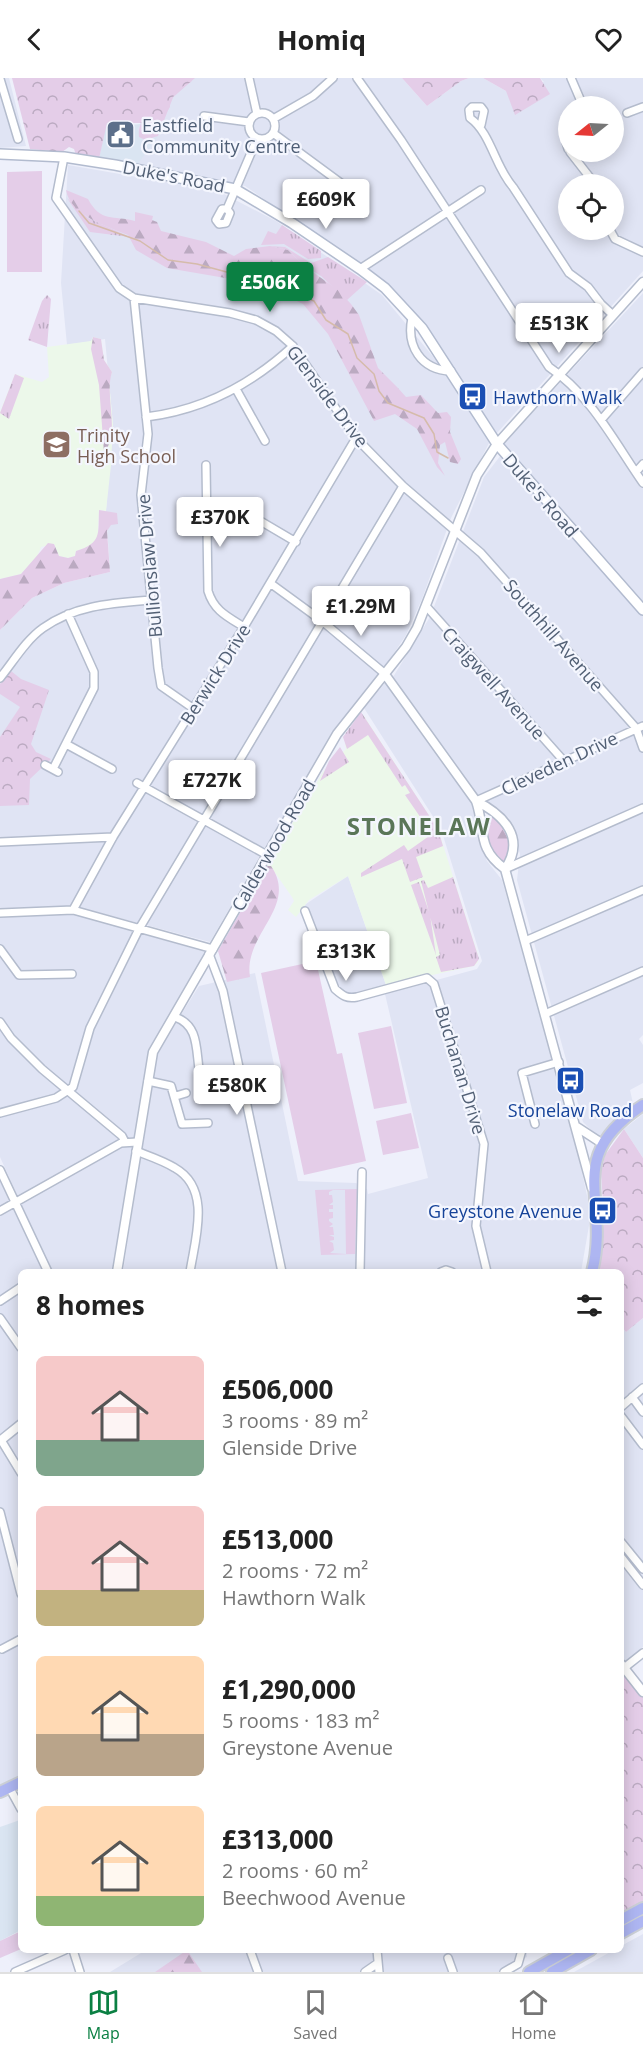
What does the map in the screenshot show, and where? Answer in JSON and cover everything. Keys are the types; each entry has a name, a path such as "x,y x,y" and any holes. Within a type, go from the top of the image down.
{"main road":[{"name":"Duke's Road","path":"0,154 64,158 235,189 292,223 360,269 385,288 412,318 451,371 496,444 643,610"},
{"path":"592,1269 598,1231 592,1190 595,1165 603,1144 614,1128 643,1105"},
{"path":"624,1918 643,1908"},
{"path":"624,1931 643,1921"},
{"path":"529,1972 563,1953"},
{"path":"552,1972 586,1953"}],"street":[{"path":"249,78 257,114"},
{"path":"273,119 313,96 333,78"},
{"path":"357,78 549,367 578,392 601,420 643,483"},
{"path":"571,78 579,96"},
{"path":"0,79 18,139"},
{"path":"627,113 643,107"},
{"path":"257,114 268,114 273,119 273,134 266,139 257,139 249,130 249,122 257,114"},
{"path":"204,116 249,122"},
{"path":"480,125 502,175 513,187 568,273 588,287 613,315"},
{"path":"273,134 349,189"},
{"path":"227,209 257,139"},
{"path":"64,158 56,198 119,288 134,298"},
{"path":"578,162 587,174"},
{"path":"360,269 480,190"},
{"path":"617,240 643,252"},
{"path":"496,444 643,282"},
{"name":"Glenside Drive","path":"134,298 230,313 256,320 276,331 292,346 356,438 453,530"},
{"name":"Bullionslaw Drive","path":"134,298 148,443 141,495 150,600 161,686 194,709"},
{"path":"412,318 410,330 412,345 424,362 436,371 451,371"},
{"path":"146,417 192,408 236,389 272,366 292,346"},
{"path":"601,420 643,372"},
{"path":"236,389 265,441"},
{"name":"Berwick Drive","path":"73,910 113,837 296,542 356,438"},
{"name":"Calderwood Road","path":"117,1269 153,1052 337,734 406,647 426,606 453,530 477,474 496,444"},
{"path":"636,472 643,464"},
{"path":"206,465 208,591 212,602 221,613 244,627"},
{"path":"0,1113 56,1098 74,1087 90,1029 139,929 321,621 404,486"},
{"path":"208,519 256,519 296,542"},
{"name":"Southhill Avenue","path":"453,530 481,553 640,727 643,748"},
{"path":"270,583 384,673 476,801 482,818 481,834 484,846 495,862 505,869 577,1127 592,1190"},
{"path":"0,678 42,629 68,614 93,606 150,600"},
{"name":"Craigwell Avenue","path":"426,606 563,760"},
{"path":"45,765 56,770 66,744 94,688 94,672 68,614"},
{"name":"Cleveden Drive","path":"476,801 640,727"},
{"path":"66,744 112,769"},
{"path":"137,783 267,855"},
{"path":"476,801 503,819 511,833 514,855 505,869"},
{"path":"505,869 643,807"},
{"path":"0,842 113,837"},
{"path":"525,941 643,890"},
{"path":"0,913 73,910 211,952 223,991 281,1269"},
{"name":"Buchanan Drive","path":"305,911 336,989 343,996 349,999 427,978 434,984 484,1144 476,1226 487,1269"},
{"path":"0,950 19,975 72,975"},
{"path":"545,1014 643,971"},
{"path":"63,975 64,984"},
{"path":"175,1017 187,1021 193,1030 199,1069"},
{"path":"0,1022 26,1055 122,1136 125,1142 176,1168 190,1180 200,1215 191,1269"},
{"path":"535,1124 522,1073 559,1062"},
{"path":"148,1081 171,1086 176,1096 182,1124 208,1123"},
{"path":"176,1096 186,1093"},
{"path":"577,1127 603,1144"},
{"path":"0,1211 125,1142"},
{"path":"0,1170 45,1269"},
{"path":"360,1269 362,1172"},
{"path":"0,1301 18,1289"},
{"path":"0,1318 18,1344"},
{"path":"624,1404 643,1388"},
{"path":"632,1397 643,1412"},
{"path":"624,1420 643,1445"},
{"path":"18,1427 1,1441 18,1468"},
{"path":"0,1512 18,1582"},
{"path":"624,1546 643,1569"},
{"path":"624,1561 643,1585"},
{"path":"2,1649 18,1641"},
{"path":"624,1665 643,1653"},
{"path":"624,1668 643,1692"},
{"path":"15,1972 58,1953"},
{"path":"74,1953 80,1972"},
{"path":"251,1953 258,1972"},
{"path":"377,1953 379,1972"},
{"path":"504,1972 518,1964 521,1953"},
{"path":"448,1958 453,1972"},
{"path":"365,1972 378,1963"}],"shaded area":[{"path":"0,78 9,78 26,146 0,148"},
{"path":"193,78 402,78 427,106 461,81 469,78 483,78 506,91 544,82 540,78 643,78 643,271 497,433 422,322 355,261 245,186 99,159"},
{"path":"110,121 131,125 141,124 137,129 145,140 158,136 137,165 99,159 106,123"},
{"path":"68,165 218,191 276,221 382,295 435,359 490,441 451,518 422,599 406,635 265,847 210,942 82,908 0,910 0,630 32,598 64,583 110,572 106,511 113,425 105,339 67,345 61,283"},
{"path":"643,293 643,601 504,443"},
{"name":"Trinity High School","path":"93,337 101,339 104,360 112,372 109,381 113,425 111,465 106,511 99,510 98,536 92,546 76,551 75,556 68,558 59,556 54,544 41,547 37,557 21,574 0,579 0,412 15,374 42,382 49,377 47,347 91,341"},
{"path":"501,455 643,616 643,1035 639,1039 643,1045 643,1083 630,1090 634,1108 599,1138 583,1122 517,880 520,854 509,818 471,791 393,677 430,617 484,477"},
{"path":"385,683 473,805 476,830 487,861 502,880 575,1140 591,1214 582,1269 123,1269 156,1055 199,986 255,973 298,1181 356,1183 367,1189 368,1194 428,1178 385,994 477,969 482,961 441,829 364,708"},
{"path":"364,716 438,829 478,955 478,962 474,966 386,985 348,876 309,900 296,917 288,910 294,901 292,897 271,867 267,866 323,772 346,749 345,744"},
{"path":"348,876 386,985 352,993 345,993 338,984 315,927 303,906"},
{"path":"72,914 206,952 150,1051 114,1269 51,1269 0,1157 0,917"},
{"path":"643,1114 643,1158 624,1129"},
{"path":"0,1181 43,1269 18,1269 18,1780 0,1789"},
{"path":"643,1318 643,1647 624,1662 624,1330 626,1332"},
{"path":"18,1821 18,1932 0,1941 0,1827"},
{"path":"643,1934 643,1972 574,1972 609,1953 624,1953 624,1944"},
{"path":"141,1953 372,1953 375,1972 110,1972"},
{"path":"381,1953 527,1953 527,1957 501,1972 384,1972"}],"green space":[{"path":"12,78 193,78 191,82 176,90 163,123 107,123 99,159 76,155 74,149 69,147 62,152 30,149"},
{"path":"175,78 195,78 170,100 170,107 162,119 158,136 145,140 139,137 139,129 146,113"},
{"path":"402,78 469,78 461,81 427,106"},
{"path":"483,78 540,78 550,94 515,115 506,91"},
{"path":"42,171 42,272 7,272 7,172"},
{"path":"66,190 88,199 98,212 108,217 135,221 135,212 153,216 152,220 157,222 161,231 206,242 234,256 246,249 270,246 288,250 303,265 338,290 351,304 359,315 378,368 406,397 421,395 438,413 447,412 451,417 450,432 461,459 458,464 450,462 445,442 440,445 438,463 445,476 437,467 417,429 395,414 374,421 328,334 303,304 261,284 167,268 136,250 128,235 82,213 69,199"},
{"path":"67,198 88,218 130,237 90,232"},
{"path":"282,225 321,251 321,258 308,259 284,244 261,245 268,231 276,234"},
{"path":"270,246 285,247 311,263 328,257 367,282 347,300 288,250"},
{"path":"47,295 51,299 47,347 28,340 42,301"},
{"path":"93,337 101,339 104,360 112,372 110,382 111,435 104,453 99,385 91,349"},
{"path":"15,374 24,378 9,419 0,413"},
{"path":"99,510 117,513 118,524 111,525 107,531 110,572 64,583 32,598 0,630 0,579 21,574 48,543 54,544 59,556 68,558 75,556 76,551 90,545 97,536"},
{"path":"11,671 21,679 49,690 31,744 36,752 51,759 30,779 29,805 0,806 0,737 20,707 0,694 0,684"},
{"path":"361,712 438,829 443,846 416,857 423,877 410,882 402,859 361,877 361,873 404,845 408,851 432,834 405,795 410,793 405,785 402,787 368,735 347,749 343,737"},
{"path":"340,747 349,762 320,781 329,761"},
{"path":"488,816 497,820 506,833 509,851 504,863 490,849 485,829"},
{"path":"267,866 271,866 278,881 279,895 275,908 254,947 250,962 250,977 227,982 218,951"},
{"path":"453,877 479,959 474,966 441,972 436,957 440,955 421,881 424,880 428,888"},
{"path":"419,882 430,915 436,955 411,885"},
{"path":"316,961 337,1054 342,1053 366,1161 304,1175 261,973"},
{"path":"391,1026 407,1103 374,1109 358,1033"},
{"path":"411,1113 419,1148 383,1155 376,1121"},
{"path":"624,1129 643,1158 643,1318 626,1332 624,1330 624,1269 598,1269 604,1220 601,1172 605,1155"},
{"path":"357,1189 355,1254 321,1255 315,1190","holes":["345,1190 346,1254 330,1253 334,1250 333,1243 329,1241 334,1240 334,1237 329,1235 334,1235 333,1227 329,1227 333,1224 329,1221 333,1218 333,1212 329,1212 329,1209 333,1209 333,1205 329,1205 333,1202 329,1192"]},
{"path":"624,1669 643,1692 643,1904 624,1914"},
{"path":"18,1932 18,1950 0,1958 0,1941"},
{"path":"183,1953 189,1953 202,1972 155,1972"}],"waterway":[{"path":"79,211 89,223 140,241 168,260 197,264 234,274 244,271 255,263 277,267 300,295 314,301 326,320 348,334 357,358 374,374 379,391 388,403 424,418 434,434 437,452 448,458"}],"place":[{"name":"Eastfield Community Centre","path":"121,135"},
{"name":"Hawthorn Walk","path":"472,397"},
{"name":"Trinity High School","path":"56,445"},
{"name":"Stonelaw Road","path":"570,1081"},
{"name":"Greystone Avenue","path":"603,1211"}],"district":[{"name":"STONELAW","path":"419,825"}]}
